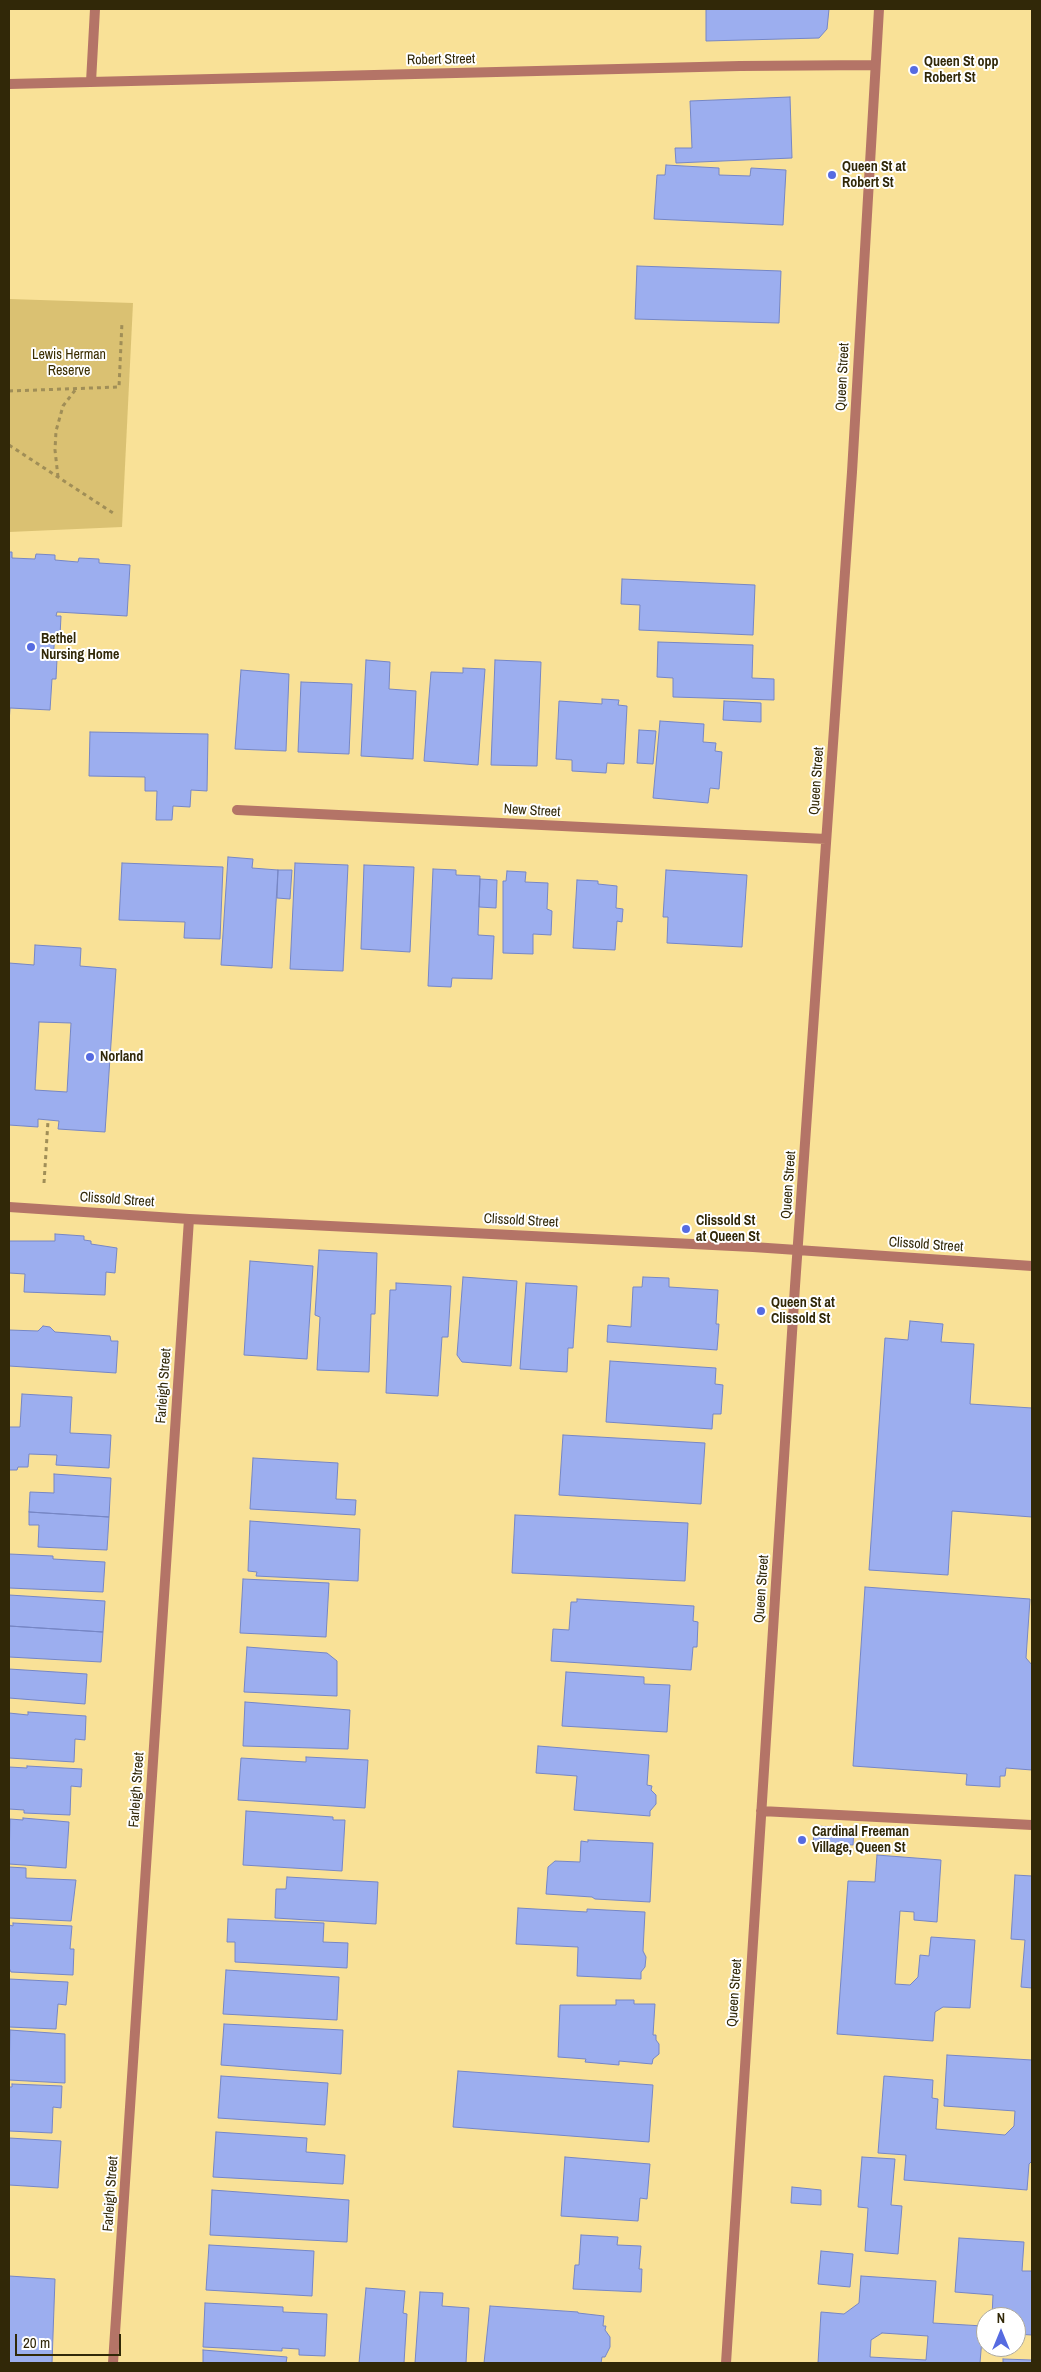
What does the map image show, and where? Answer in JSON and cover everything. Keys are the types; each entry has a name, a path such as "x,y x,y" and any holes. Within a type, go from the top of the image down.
{"street":[{"path":"91,82 95,9"},
{"name":"Queen Street","path":"726,2363 798,1250 852,462 874,65 879,9"},
{"name":"Robert Street","path":"9,84 740,66 874,65"},
{"name":"New Street","path":"237,810 826,839"},
{"name":"Clissold Street","path":"9,1207 189,1219 798,1250 1032,1266"},
{"name":"Farleigh Street","path":"113,2363 189,1219"},
{"path":"761,1811 1032,1825"}],"path":[{"path":"9,391 119,386 122,322"},
{"path":"58,477 55,450 56,430 63,406 77,388"},
{"path":"9,445 113,513"},
{"path":"44,1183 48,1121"}],"green space":[{"name":"Lewis Herman Reserve","path":"9,299 133,303 122,527 9,532"}],"building":[{"path":"706,9 829,9 827,29 819,38 706,41"},
{"path":"790,97 792,158 676,163 675,148 692,148 690,101"},
{"path":"666,165 719,168 719,175 750,176 751,168 786,170 783,225 654,219 657,175 665,175"},
{"path":"637,266 781,271 779,323 635,319"},
{"name":"Bethel Nursing Home","path":"9,552 12,552 12,558 35,559 36,554 55,555 55,560 78,562 79,558 99,559 99,563 130,565 127,616 57,612 56,616 61,616 60,636 55,635 53,659 57,659 56,679 52,679 50,710 10,708 9,723"},
{"path":"622,579 755,585 753,635 639,630 640,605 621,604"},
{"path":"658,642 753,645 752,678 774,679 774,700 673,697 673,678 657,677"},
{"path":"366,660 390,662 389,689 416,691 413,759 361,756"},
{"path":"495,660 541,662 537,766 491,765"},
{"path":"463,668 485,669 478,765 424,761 431,672 463,673"},
{"path":"241,670 289,674 286,751 235,749"},
{"path":"301,682 352,684 349,754 298,752"},
{"path":"602,699 619,700 618,705 627,706 624,764 607,763 606,773 572,771 572,760 556,759 559,701 602,704"},
{"path":"724,701 761,703 761,722 723,720"},
{"path":"660,721 704,724 703,742 716,743 715,751 722,752 719,789 710,788 708,803 653,798"},
{"path":"639,730 656,731 653,764 637,763"},
{"path":"90,732 208,734 207,791 191,790 190,807 173,806 172,820 156,820 157,791 145,791 145,777 89,776"},
{"path":"228,857 253,859 252,868 278,870 272,968 221,965"},
{"path":"122,863 223,867 220,939 184,938 185,922 119,920"},
{"path":"295,863 348,865 343,971 290,969"},
{"path":"364,865 414,867 410,952 361,949"},
{"path":"433,869 456,870 456,875 480,876 478,935 494,936 492,979 452,978 451,987 428,986"},
{"path":"278,870 292,870 290,899 277,898"},
{"path":"666,870 747,875 742,947 667,943 668,917 663,917"},
{"path":"507,871 526,872 525,882 548,883 547,909 552,911 551,935 533,934 533,954 503,953 503,881 506,881"},
{"path":"480,879 497,880 496,908 479,907"},
{"path":"577,880 598,881 598,884 617,886 616,908 623,909 622,922 617,921 615,950 573,948"},
{"name":"Norland","path":"35,945 81,948 80,966 116,969 105,1132 58,1129 59,1121 38,1119 38,1127 9,1125 9,963 34,965","holes":["39,1022 71,1023 67,1092 35,1090"]},
{"path":"55,1234 84,1236 84,1240 91,1241 91,1244 117,1248 115,1273 106,1272 105,1295 24,1292 25,1274 9,1273 9,1241 55,1241"},
{"path":"319,1250 377,1253 375,1314 371,1314 369,1372 317,1370 320,1317 315,1315"},
{"path":"250,1261 313,1266 307,1359 244,1355"},
{"path":"463,1277 517,1281 511,1366 462,1362 457,1355"},
{"path":"643,1277 669,1278 669,1287 718,1290 716,1324 719,1324 717,1350 607,1342 608,1325 631,1327 633,1287 642,1287"},
{"path":"396,1283 451,1286 448,1337 442,1337 438,1396 386,1393 390,1290 396,1290"},
{"path":"526,1283 577,1286 573,1348 568,1348 567,1372 520,1369"},
{"path":"910,1321 943,1324 941,1342 974,1344 970,1404 1032,1408 1032,1517 952,1511 948,1575 869,1570 885,1338 908,1340"},
{"path":"43,1326 50,1327 55,1332 110,1336 111,1341 118,1341 116,1373 9,1366 9,1330 38,1331"},
{"path":"610,1361 716,1368 715,1384 723,1385 721,1414 713,1414 712,1429 606,1422"},
{"path":"22,1394 72,1397 70,1433 111,1435 109,1468 56,1465 57,1455 29,1454 28,1467 18,1467 17,1470 9,1470 9,1427 20,1427"},
{"path":"563,1435 705,1443 701,1504 559,1495"},
{"path":"253,1458 338,1463 336,1499 356,1500 355,1515 250,1509"},
{"path":"54,1474 111,1478 109,1517 29,1512 30,1492 54,1493"},
{"path":"29,1512 109,1517 107,1550 38,1547 39,1525 29,1525"},
{"path":"515,1515 688,1523 685,1581 512,1573"},
{"path":"250,1521 360,1529 358,1581 256,1576 257,1572 248,1571"},
{"path":"9,1554 53,1556 53,1559 105,1562 103,1592 9,1588"},
{"path":"243,1579 329,1583 326,1637 240,1633"},
{"path":"865,1587 1030,1599 1026,1658 1032,1665 1032,1770 1006,1768 1005,1776 1000,1776 1000,1787 966,1785 967,1774 853,1766"},
{"path":"9,1595 105,1601 103,1632 9,1626"},
{"path":"577,1599 694,1606 693,1621 698,1622 697,1647 693,1647 691,1670 551,1661 553,1629 569,1630 571,1602 577,1602"},
{"path":"9,1626 103,1632 101,1662 9,1657"},
{"path":"247,1647 327,1653 337,1661 337,1696 244,1692"},
{"path":"9,1669 87,1674 85,1704 9,1698"},
{"path":"566,1672 644,1677 644,1684 670,1685 667,1732 562,1726"},
{"path":"245,1702 350,1710 348,1749 243,1746"},
{"path":"28,1712 86,1716 85,1740 75,1739 74,1762 9,1758 9,1713 28,1715"},
{"path":"538,1746 649,1755 647,1785 652,1786 651,1790 656,1795 656,1804 650,1811 650,1816 574,1810 577,1776 536,1773"},
{"path":"306,1757 368,1760 365,1808 238,1800 241,1758 306,1762"},
{"path":"27,1766 82,1769 81,1787 71,1786 70,1815 24,1813 24,1810 9,1809 9,1767 27,1768"},
{"path":"246,1811 333,1817 333,1820 345,1820 342,1871 243,1865"},
{"path":"23,1818 69,1822 66,1868 9,1864 10,1819 23,1820"},
{"path":"814,1826 854,1828 853,1845 837,1844 836,1853 813,1851"},
{"path":"588,1840 653,1843 650,1902 546,1894 548,1867 555,1861 580,1862 581,1841 588,1842"},
{"path":"877,1855 941,1860 937,1922 914,1920 914,1912 900,1911 895,1984 910,1985 918,1977 920,1955 929,1956 931,1937 975,1940 970,2008 943,2007 935,2012 933,2041 837,2034 848,1881 875,1882"},
{"path":"9,1867 26,1868 26,1878 76,1880 71,1921 9,1918"},
{"path":"1015,1875 1032,1876 1032,1988 1021,1987 1025,1940 1011,1939"},
{"path":"287,1877 378,1882 376,1924 275,1918 276,1889 286,1889"},
{"path":"518,1908 587,1912 587,1909 645,1912 643,1951 646,1957 645,1967 641,1972 641,1979 577,1976 578,1947 516,1944"},
{"path":"228,1919 324,1923 323,1942 348,1943 347,1968 235,1962 235,1942 227,1942"},
{"path":"13,1923 72,1926 70,1949 74,1949 73,1975 11,1972 9,1968 9,1925 13,1926"},
{"path":"226,1970 339,1977 337,2020 223,2014"},
{"path":"9,1979 68,1982 66,2005 58,2004 56,2029 9,2027"},
{"path":"616,2000 634,2000 634,2004 655,2004 653,2035 656,2035 656,2040 659,2044 659,2054 653,2059 652,2064 619,2061 619,2065 585,2062 586,2059 558,2057 560,2005 616,2005"},
{"path":"224,2024 343,2030 341,2074 221,2065"},
{"path":"10,2030 65,2034 65,2083 9,2080"},
{"path":"947,2055 1032,2060 1032,2161 1029,2164 1027,2190 904,2180 906,2155 878,2153 884,2076 933,2080 932,2098 938,2099 936,2129 1005,2135 1014,2126 1015,2111 944,2106"},
{"path":"458,2071 653,2085 649,2142 453,2127"},
{"path":"221,2076 328,2083 325,2125 218,2118"},
{"path":"12,2084 62,2086 61,2108 53,2107 52,2133 9,2131 9,2087 12,2087"},
{"path":"216,2132 307,2138 306,2152 345,2155 343,2184 213,2177"},
{"path":"9,2138 61,2141 58,2188 9,2185"},
{"path":"565,2157 650,2164 647,2199 640,2198 638,2221 561,2216"},
{"path":"862,2157 895,2159 891,2205 902,2206 898,2254 865,2251 868,2208 858,2207"},
{"path":"792,2187 821,2190 821,2205 791,2203"},
{"path":"212,2190 349,2200 347,2242 210,2235"},
{"path":"581,2235 618,2237 617,2245 641,2246 639,2269 642,2269 641,2292 573,2289 575,2265 579,2265"},
{"path":"959,2238 1024,2242 1022,2271 1032,2271 1032,2335 1026,2335 1026,2307 992,2307 993,2295 955,2292"},
{"path":"209,2245 314,2251 312,2296 206,2290"},
{"path":"821,2251 853,2254 850,2287 818,2284"},
{"path":"9,2276 55,2279 52,2363 9,2363"},
{"path":"861,2276 936,2281 933,2323 976,2326 976,2357 980,2357 980,2363 818,2363 821,2312 844,2314 859,2303","holes":["882,2333 928,2336 926,2360 870,2357 871,2340"]},
{"path":"366,2288 405,2291 403,2313 407,2314 404,2363 359,2363"},
{"path":"420,2292 443,2293 442,2306 469,2308 466,2363 415,2363"},
{"path":"205,2303 283,2307 283,2312 327,2314 325,2356 299,2355 299,2349 282,2348 282,2351 203,2347"},
{"path":"490,2306 578,2312 604,2316 603,2326 606,2326 605,2330 610,2337 610,2347 605,2357 602,2357 601,2363 484,2363"},
{"path":"203,2350 287,2357 286,2363 203,2363"},
{"path":"1003,2359 1032,2360 1032,2363 1003,2363"}],"place":[{"name":"Queen St opp Robert St","path":"914,70"},
{"name":"Queen St at Robert St","path":"832,175"},
{"name":"Bethel Nursing Home","path":"31,647"},
{"name":"Norland","path":"90,1057"},
{"name":"Clissold St at Queen St","path":"686,1229"},
{"name":"Queen St at Clissold St","path":"761,1311"},
{"name":"Cardinal Freeman Village, Queen St","path":"802,1840"}]}
